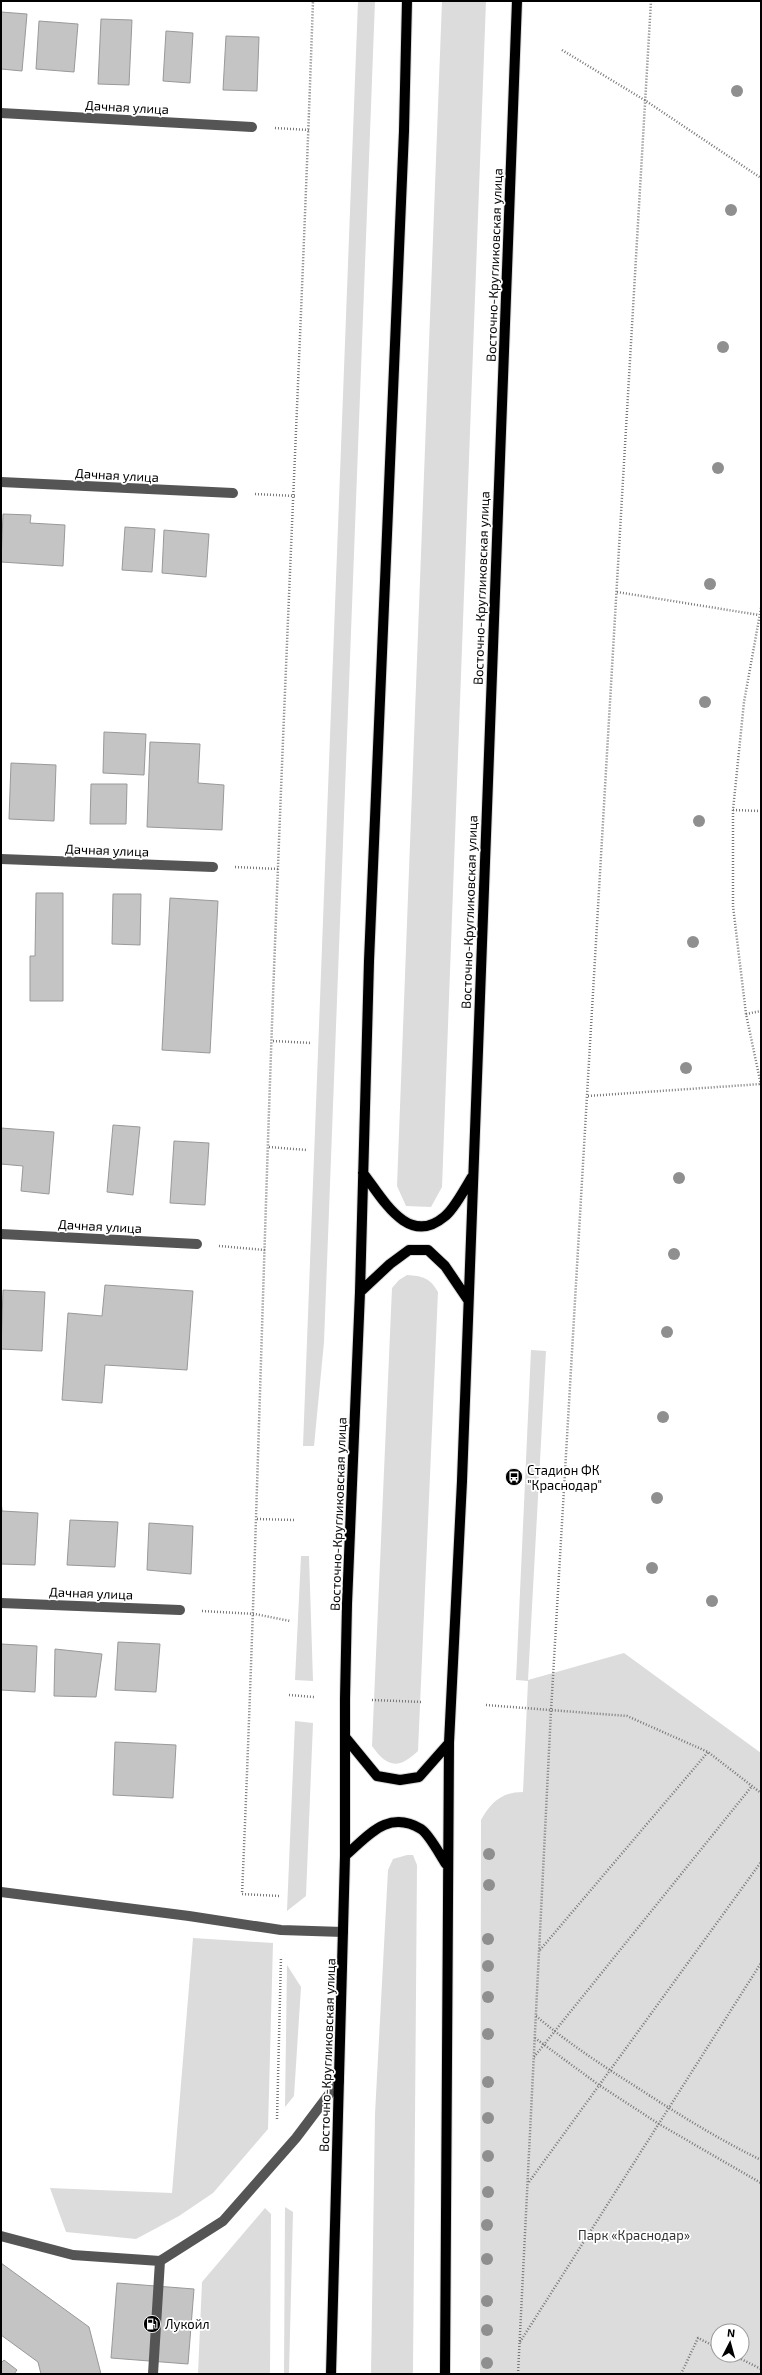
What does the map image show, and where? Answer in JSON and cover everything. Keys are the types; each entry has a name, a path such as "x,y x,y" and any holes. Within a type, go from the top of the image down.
{"main road":[{"name":"Восточно-Кругликовская улица","path":"331,2374 345,1856 347,1604 360,1292 369,961 404,131 407,1"},
{"name":"Восточно-Кругликовская улица","path":"445,2374 446,1864 449,1743 468,1300 517,1"},
{"path":"363,1173 392,1212 412,1226 429,1227 445,1217 472,1177"},
{"path":"360,1292 390,1264 410,1250 428,1250 445,1266 468,1300"},
{"path":"345,1737 377,1776 400,1780 419,1777 449,1743"},
{"path":"345,1856 378,1827 400,1821 422,1830 446,1864"}],"street":[{"name":"Дачная улица","path":"1,113 252,127"},
{"name":"Дачная улица","path":"1,482 233,493"},
{"name":"Дачная улица","path":"1,859 213,867"},
{"name":"Дачная улица","path":"1,1234 197,1244"},
{"name":"Дачная улица","path":"1,1603 180,1610"},
{"path":"1,1892 189,1916 281,1930 343,1932"},
{"path":"1,2236 73,2255 160,2260 223,2221 296,2138 339,2080"},
{"path":"153,2374 160,2260"}],"path":[{"path":"279,1896 242,1894 255,1614 265,1250 278,869 295,496 313,1"},
{"path":"518,2374 551,1710 652,1"},
{"path":"562,50 646,102 761,178"},
{"path":"252,127 309,130"},
{"path":"233,493 295,496"},
{"path":"618,592 760,615"},
{"path":"588,1096 761,1084 746,1014 733,906 733,810 744,702 761,608"},
{"path":"733,810 761,811"},
{"path":"213,867 278,869"},
{"path":"746,1014 761,1011"},
{"path":"272,1041 312,1043"},
{"path":"269,1147 307,1150"},
{"path":"197,1244 265,1250"},
{"path":"257,1518 295,1520"},
{"path":"180,1610 255,1614 290,1621"},
{"path":"289,1695 314,1697"},
{"path":"372,1700 423,1702"},
{"path":"486,1705 628,1716 708,1752 761,1793"},
{"path":"540,1950 708,1752"},
{"path":"534,2058 752,1786"},
{"path":"528,2182 761,1862"},
{"path":"277,2119 281,1957"},
{"path":"520,2342 761,1963"},
{"path":"536,2016 555,2032 668,2108 723,2142 761,2160"},
{"path":"535,2037 599,2085 659,2124 761,2183"},
{"path":"681,2374 698,2338 710,2344"},
{"path":"749,2363 761,2369"}],"green space":[{"path":"358,1 375,1 324,1342 314,1446 303,1446"},
{"path":"442,1 486,1 442,1187 431,1207 406,1206 397,1186"},
{"path":"407,1275 426,1279 438,1292 418,1751 404,1761 393,1764 377,1753 372,1746 392,1288 399,1280"},
{"name":"Парк «Краснодар»","path":"531,1350 546,1351 528,1680 624,1653 761,1753 761,2374 480,2374 481,1820 493,1803 498,1799 516,1792 523,1792 528,1681 516,1680"},
{"path":"301,1556 309,1556 313,1681 295,1680"},
{"path":"295,1721 313,1723 306,1896 287,1911"},
{"path":"413,1855 417,1865 413,2374 371,2374 375,2114 388,1870 393,1859"},
{"path":"193,1938 273,1943 268,2129 213,2193 179,2216 136,2239 66,2232 50,2188 172,2193"},
{"path":"287,1965 301,1987 294,2096 285,2107"},
{"path":"285,2207 293,2212 289,2374 284,2374"},
{"path":"265,2208 271,2214 270,2374 198,2374 202,2282"}],"building":[{"path":"1,12 27,14 22,71 1,69"},
{"path":"101,19 132,20 129,85 98,84"},
{"path":"39,21 78,24 74,72 36,69"},
{"path":"166,31 193,33 190,83 163,81"},
{"path":"226,36 259,37 257,91 223,90"},
{"path":"3,514 31,515 30,523 65,525 63,566 1,562"},
{"path":"125,527 155,529 152,572 122,570"},
{"path":"164,530 209,534 206,577 162,573"},
{"path":"104,732 146,734 144,775 103,773"},
{"path":"150,742 200,744 198,783 224,785 222,830 147,827"},
{"path":"11,763 56,765 54,821 9,819"},
{"path":"91,784 127,784 126,824 90,824"},
{"path":"36,893 63,893 63,1001 30,1001 30,956 35,956"},
{"path":"113,894 141,894 140,945 112,944"},
{"path":"170,898 218,901 210,1053 162,1050"},
{"path":"113,1125 140,1127 133,1195 107,1192"},
{"path":"1,1128 54,1132 49,1194 21,1191 23,1166 1,1164"},
{"path":"174,1141 209,1143 205,1205 170,1203"},
{"path":"105,1285 193,1291 187,1370 105,1365 102,1403 62,1400 68,1313 102,1316"},
{"path":"3,1290 45,1292 42,1351 1,1349"},
{"path":"1,1500 2,1511 38,1513 35,1565 1,1564"},
{"path":"70,1520 118,1522 115,1567 67,1565"},
{"path":"149,1523 193,1526 191,1574 147,1570"},
{"path":"118,1642 160,1644 156,1692 115,1690"},
{"path":"1,1644 37,1646 35,1692 1,1690"},
{"path":"55,1649 102,1654 96,1697 54,1696"},
{"path":"115,1742 176,1745 173,1798 113,1795"},
{"path":"1,2263 89,2327 101,2374 41,2374 38,2362 1,2335"},
{"name":"Лукойл","path":"117,2283 194,2289 188,2364 111,2358"},
{"path":"4,2360 17,2370 14,2374 1,2374 1,2363"}],"place":[{"name":"Стадион ФК \"Краснодар\"","path":"514,1477"},
{"name":"Лукойл","path":"152,2324"}]}
